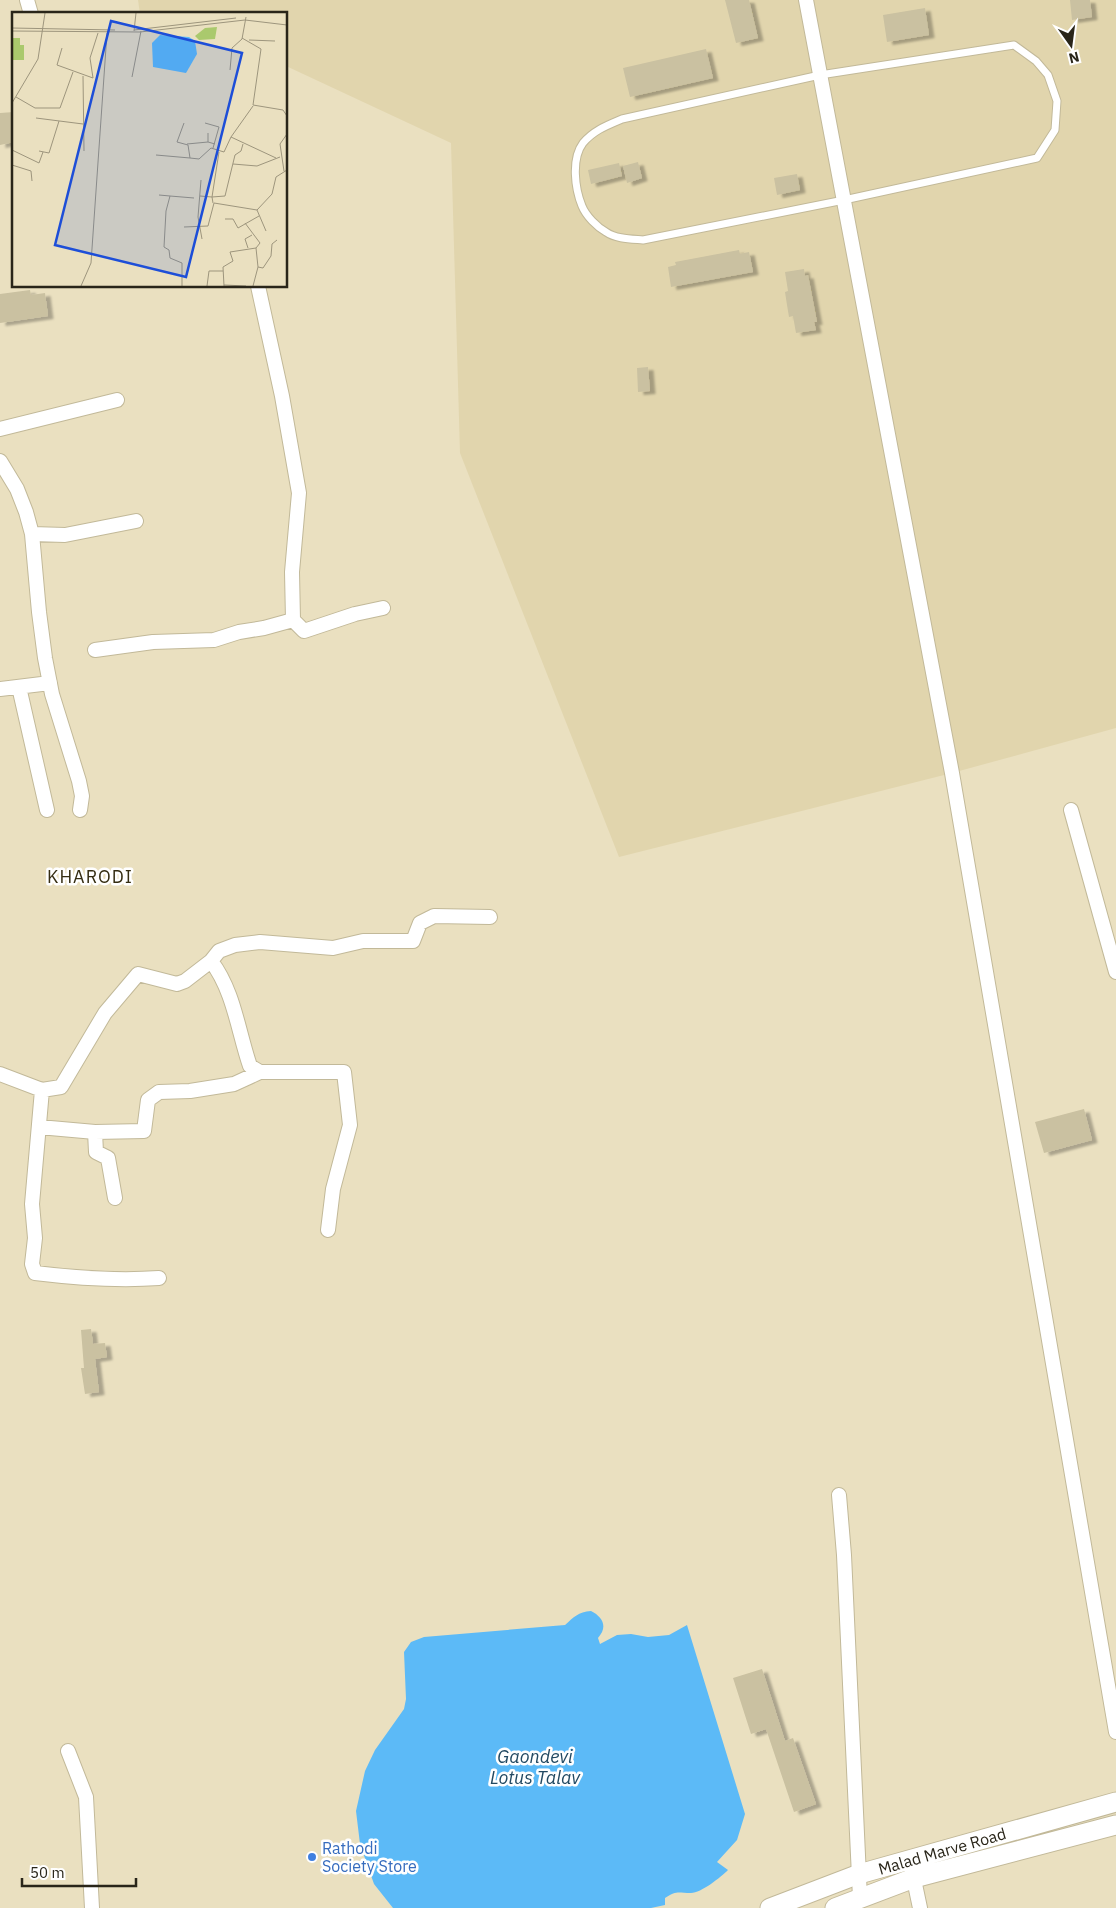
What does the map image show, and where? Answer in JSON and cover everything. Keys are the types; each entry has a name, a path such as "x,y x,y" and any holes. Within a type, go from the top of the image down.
{"main road":[{"name":"Malad Marve Road","path":"770,1908 858,1874 912,1870 1116,1802"},
{"path":"835,1908 860,1898 912,1870 1116,1826"}],"street":[{"path":"806,0 952,773 1116,1732"},
{"path":"258,288 282,396 299,493 292,572 292,620 304,631 355,614 383,608"},
{"path":"0,429 117,400"},
{"path":"0,461 17,489 32,534 39,612 50,683 79,781 82,796 80,810"},
{"path":"32,534 65,534 136,521"},
{"path":"95,650 153,642 214,640 238,632 264,628 292,620"},
{"path":"0,689 50,683"},
{"path":"19,687 47,810"},
{"path":"1071,810 1116,972"},
{"path":"0,1074 42,1090 62,1087 105,1013 138,974 177,984 185,981 211,961 219,951 235,945 260,942 333,948 363,941 413,941 420,923 434,916 490,917"},
{"path":"211,961 220,973 229,992 250,1066 260,1072"},
{"path":"39,1127 96,1132 144,1131 148,1100 159,1092 190,1091 234,1084 260,1072 344,1072 350,1125 333,1190 328,1230"},
{"path":"42,1090 32,1204 35,1238 32,1264 35,1273 134,1280 159,1278"},
{"path":"96,1132 96,1152 108,1158 114,1198"},
{"path":"839,1495 844,1555 860,1898"},
{"path":"68,1751 86,1796 92,1908"},
{"path":"912,1870 920,1908"}],"lane":[{"path":"1014,45 1036,61 1048,75 1057,101 1055,130 1037,158 844,200 643,240 624,238 606,233 582,207 576,183 576,161 582,144 596,130 622,119 820,75 1014,45"}],"shaded area":[{"path":"138,0 1116,0 1116,728 952,773 619,857 460,453 451,143 288,67 288,12 140,12"}],"water":[{"name":"Gaondevi Lotus Talav","path":"591,1611 599,1616 603,1623 603,1630 598,1638 600,1644 617,1635 631,1634 648,1637 669,1635 687,1625 745,1814 737,1840 717,1862 728,1870 705,1888 691,1893 678,1892 672,1894 665,1898 665,1905 651,1908 393,1908 374,1884 360,1844 356,1811 365,1771 375,1750 404,1709 406,1699 404,1652 411,1642 424,1637 565,1625 579,1614"}],"building":[{"path":"725,0 749,0 758,38 736,43"},
{"path":"1070,0 1090,0 1092,17 1072,20"},
{"path":"925,8 929,35 887,42 883,15"},
{"path":"706,49 713,78 630,97 623,68"},
{"path":"12,112 12,142 0,145 0,113"},
{"path":"638,162 642,178 627,183 623,166"},
{"path":"619,163 622,176 591,184 588,170"},
{"path":"797,174 800,190 777,195 774,178"},
{"path":"739,250 740,254 749,252 753,272 671,287 668,267 676,265 675,262"},
{"path":"804,269 805,276 808,275 817,322 814,322 816,330 796,333 793,316 789,317 785,292 788,291 785,272"},
{"path":"30,290 31,295 45,293 48,316 0,323 0,294"},
{"path":"648,367 650,391 638,392 637,368"},
{"path":"1084,1109 1092,1140 1044,1153 1035,1122"},
{"path":"91,1329 93,1344 105,1343 107,1357 95,1359 99,1392 85,1394 81,1368 84,1368 81,1330"},
{"path":"762,1669 785,1741 793,1738 816,1804 794,1812 766,1729 751,1734 733,1678"}],"place":[{"name":"Rathodi Society Store","path":"312,1857"}],"district":[{"name":"KHARODI","path":"90,877"}]}
